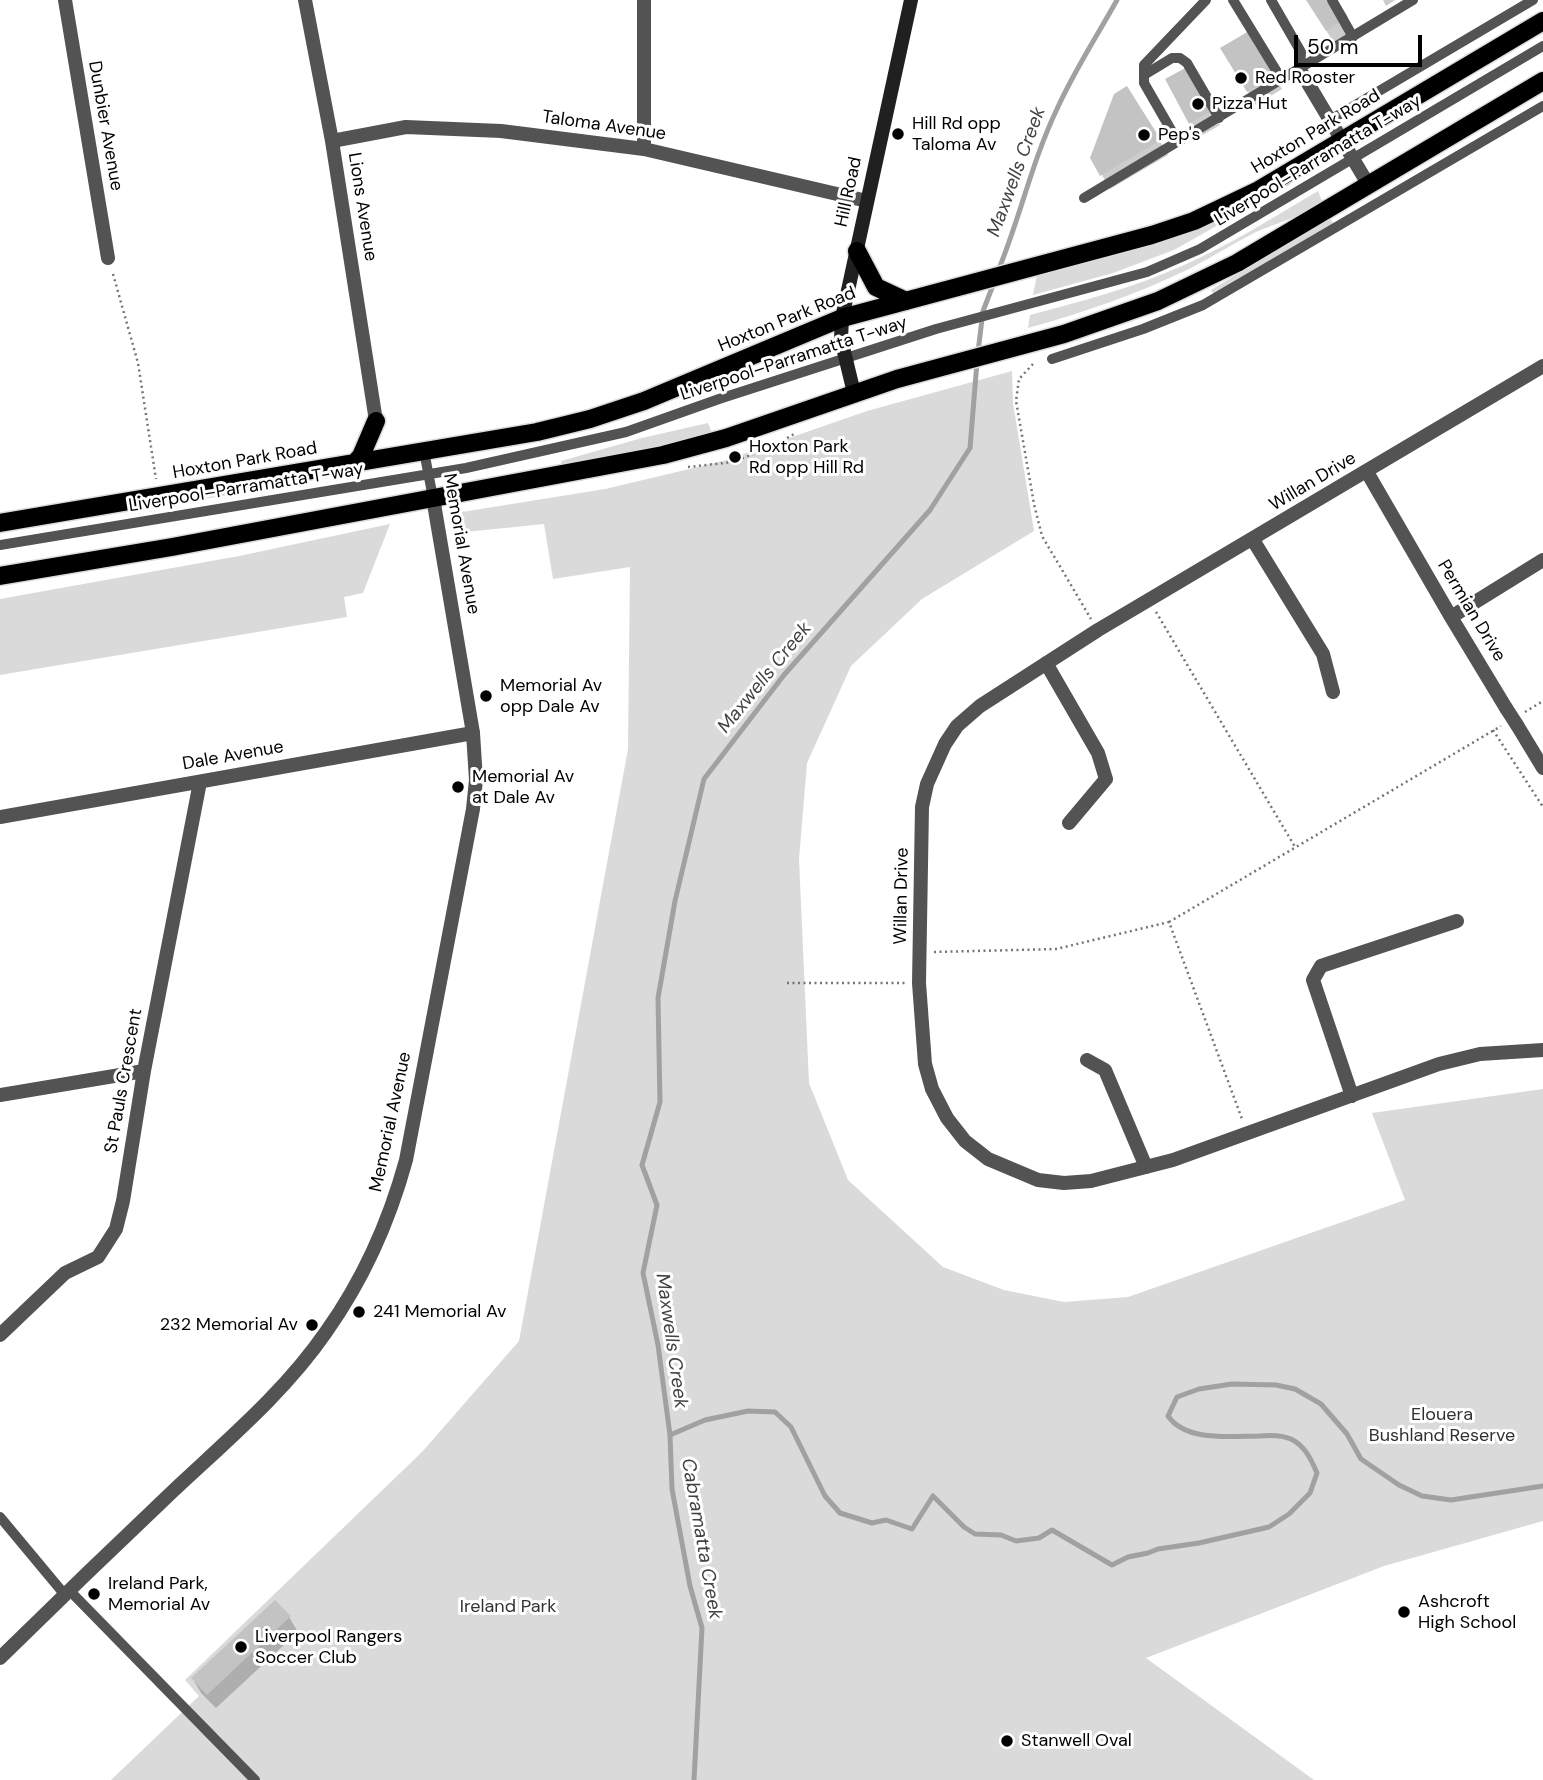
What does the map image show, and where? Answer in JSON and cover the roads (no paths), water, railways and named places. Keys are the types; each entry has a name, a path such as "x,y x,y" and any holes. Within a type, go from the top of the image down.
{"main road":[{"name":"Hill Road","path":"854,393 841,339 842,317 911,0"},
{"name":"Hoxton Park Road","path":"0,523 537,432 615,411 674,389 842,317 1152,236 1194,221 1257,191 1543,21"},
{"path":"0,576 601,469 663,455 726,438 929,370 1025,345 1133,312 1237,263 1543,81"},
{"path":"857,251 876,287 906,301"},
{"path":"354,464 376,421"}],"street":[{"name":"Dunbier Avenue","path":"65,0 108,258"},
{"name":"Lions Avenue","path":"305,0 332,141 376,421"},
{"path":"644,0 644,149"},
{"path":"1300,70 1368,184"},
{"name":"Taloma Avenue","path":"332,141 406,127 501,131 644,149 867,201"},
{"name":"Willan Drive","path":"1543,366 1098,630 980,706 957,726 935,763 922,807 919,983 925,1064 932,1089 947,1118 973,1147 988,1159 1038,1180 1064,1183 1091,1181 1146,1167 1247,1134 1438,1064 1480,1054 1543,1050"},
{"name":"Permian Drive","path":"1367,472 1543,768"},
{"name":"Memorial Avenue","path":"0,1658 253,1415 301,1365 342,1308 381,1236 406,1160 473,809 476,780 473,733 433,498"},
{"path":"1253,540 1324,654 1332,692"},
{"path":"1451,617 1543,560"},
{"path":"1046,663 1098,753 1105,779 1069,823"},
{"name":"Dale Avenue","path":"0,817 473,733"},
{"name":"St Pauls Crescent","path":"0,1335 65,1273 98,1257 116,1229 200,782"},
{"path":"1352,1096 1313,981 1321,966 1457,921"},
{"path":"1087,1060 1105,1070 1146,1167"},
{"path":"0,1096 144,1070"}],"lane":[{"path":"1178,142 1144,83 1144,65 1206,0"},
{"path":"1233,0 1282,80"},
{"path":"1271,0 1301,52 1300,70"},
{"path":"1332,0 1353,37"},
{"path":"1084,198 1413,0"},
{"path":"1330,120 1533,0"},
{"name":"Liverpool–Parramatta T-way","path":"0,545 428,474 548,451 626,432 936,329 1147,272 1200,248 1543,46"},
{"path":"1144,75 1172,58 1180,58 1187,64 1219,118"},
{"path":"1052,359 1143,329 1203,305 1543,106"},
{"name":"Memorial Avenue","path":"424,452 433,498"},
{"path":"0,1517 67,1593 255,1780"}],"waterway":[{"name":"Maxwells Creek","path":"998,271 1048,129 1071,81 1117,0"},
{"name":"Maxwells Creek","path":"978,352 983,311 995,280"},
{"name":"Maxwells Creek","path":"694,1780 702,1628 690,1586 672,1489 670,1435 658,1345 643,1273 657,1205 642,1165 660,1102 658,998 675,901 704,779 784,675 930,510 970,448 977,362"},
{"name":"Cabramatta Creek","path":"670,1435 705,1420 748,1411 775,1412 791,1427 825,1496 840,1513 872,1523 886,1520 912,1529 933,1496 964,1527 975,1534 1001,1535 1016,1541 1039,1538 1052,1530 1112,1565 1128,1557 1158,1549 1269,1527 1289,1514 1310,1493 1317,1473 1304,1449 1291,1439 1271,1435 1209,1436 1197,1434 1176,1424 1168,1416 1177,1397 1199,1389 1232,1384 1276,1385 1295,1389 1321,1404 1347,1434 1361,1459 1399,1485 1422,1496 1451,1500 1543,1486"}],"place":[{"name":"Red Rooster","path":"1241,78"},
{"name":"Pizza Hut","path":"1198,104"},
{"name":"Hill Rd opp Taloma Av","path":"898,134"},
{"name":"Pep's","path":"1144,135"},
{"name":"Hoxton Park Rd opp Hill Rd","path":"735,457"},
{"name":"Memorial Av opp Dale Av","path":"486,696"},
{"name":"Memorial Av at Dale Av","path":"458,787"},
{"name":"241 Memorial Av","path":"359,1312"},
{"name":"232 Memorial Av","path":"312,1325"},
{"name":"Ireland Park, Memorial Av","path":"94,1594"},
{"name":"Ashcroft High School","path":"1404,1612"},
{"name":"Liverpool Rangers Soccer Club","path":"241,1647"},
{"name":"Stanwell Oval","path":"1007,1741"}],"park label":[{"name":"Elouera Bushland Reserve","path":"1442,1425"},
{"name":"Ireland Park","path":"508,1607"}]}
